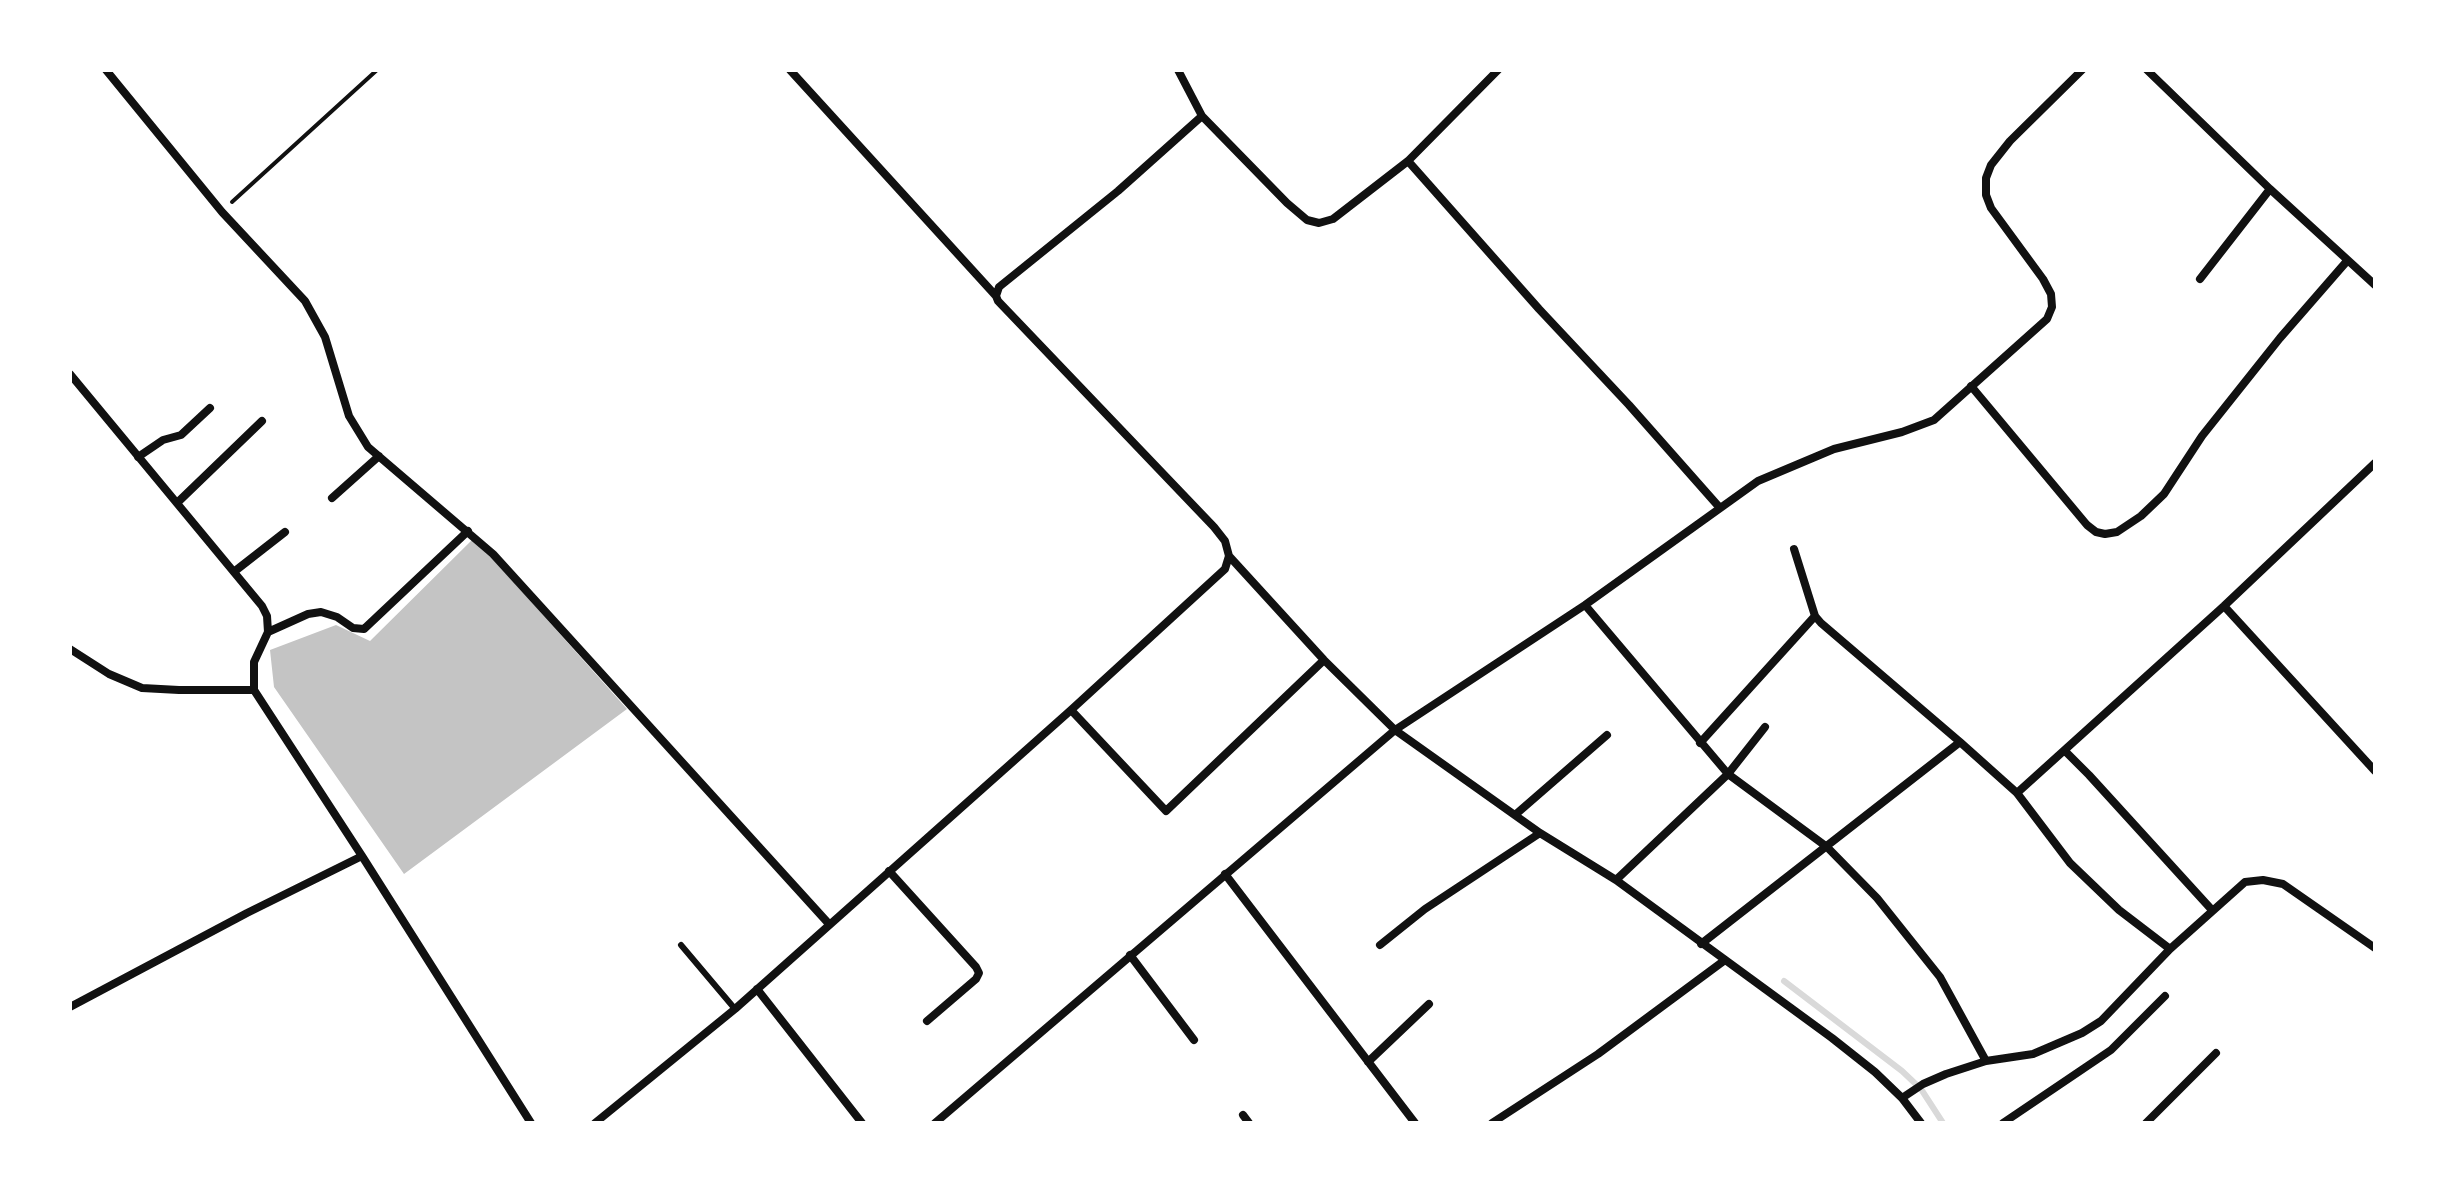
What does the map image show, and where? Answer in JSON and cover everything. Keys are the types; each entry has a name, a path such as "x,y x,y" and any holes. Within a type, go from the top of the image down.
{"street":[{"path":"106,70 222,212 305,301 325,337 349,416 361,437 502,563 829,924"},
{"path":"790,70 998,301 1214,527 1225,541 1229,556 1324,660 1395,730 1540,833 1616,880 1832,1038 1875,1072 1902,1098 1921,1123"},
{"path":"1178,70 1202,116 1287,203 1307,220 1319,223 1333,219 1408,161 1498,70"},
{"path":"935,1123 1395,730 1585,605 1758,481 1834,449 1902,432 1934,420 2047,319 2052,307 2051,294 1991,208 1986,195 1986,178 1991,165 2010,141 2082,70"},
{"path":"2147,70 2375,285"},
{"path":"996,296 999,287 1118,191 1202,116"},
{"path":"1408,161 1720,508"},
{"path":"2200,279 2270,189"},
{"path":"1971,386 2087,525 2096,532 2117,532 2141,516 2164,494 2202,436 2280,338 2347,261"},
{"path":"70,374 262,606 267,616 268,632 254,662 254,690 531,1123"},
{"path":"138,457 163,440 186,431 210,408"},
{"path":"177,503 262,421"},
{"path":"332,498 379,456"},
{"path":"2017,793 2224,606 2375,463"},
{"path":"268,632 308,614 321,612 337,617 353,628 364,629 468,531"},
{"path":"235,571 285,532"},
{"path":"1794,549 1815,616 1821,623 2017,793 2070,863 2119,910 2170,949"},
{"path":"595,1123 735,1009 1071,710 1225,569 1229,556"},
{"path":"1585,605 1728,774 1827,847 1877,898 1932,967 1986,1061"},
{"path":"2224,606 2375,771"},
{"path":"1700,743 1815,616"},
{"path":"70,649 109,674 142,688 254,690"},
{"path":"1071,710 1166,811 1324,660"},
{"path":"1616,880 1728,774 1765,727"},
{"path":"1515,815 1607,735"},
{"path":"1701,944 1960,742"},
{"path":"2065,751 2212,910"},
{"path":"1380,945 1425,909 1540,833"},
{"path":"70,1007 362,856"},
{"path":"889,871 979,973 927,1021"},
{"path":"1225,874 1415,1123"},
{"path":"1902,1098 1946,1074 1986,1061 2033,1054 2082,1033 2101,1021 2170,949 2245,882 2263,880 2283,884 2375,948"},
{"path":"1130,955 1194,1040"},
{"path":"1492,1123 1598,1054 1725,960"},
{"path":"757,989 862,1123"},
{"path":"2003,1123 2111,1050 2165,996"},
{"path":"1368,1062 1429,1004"},
{"path":"2146,1123 2216,1053"}],"lane":[{"path":"681,945 735,1009"}],"path":[{"path":"222,212 377,70"}],"building":[{"path":"474,538 627,709 404,874 274,687 270,650 336,625 370,641"}],"waterway":[{"path":"1784,981 1902,1071 1921,1089 1943,1123"}]}
